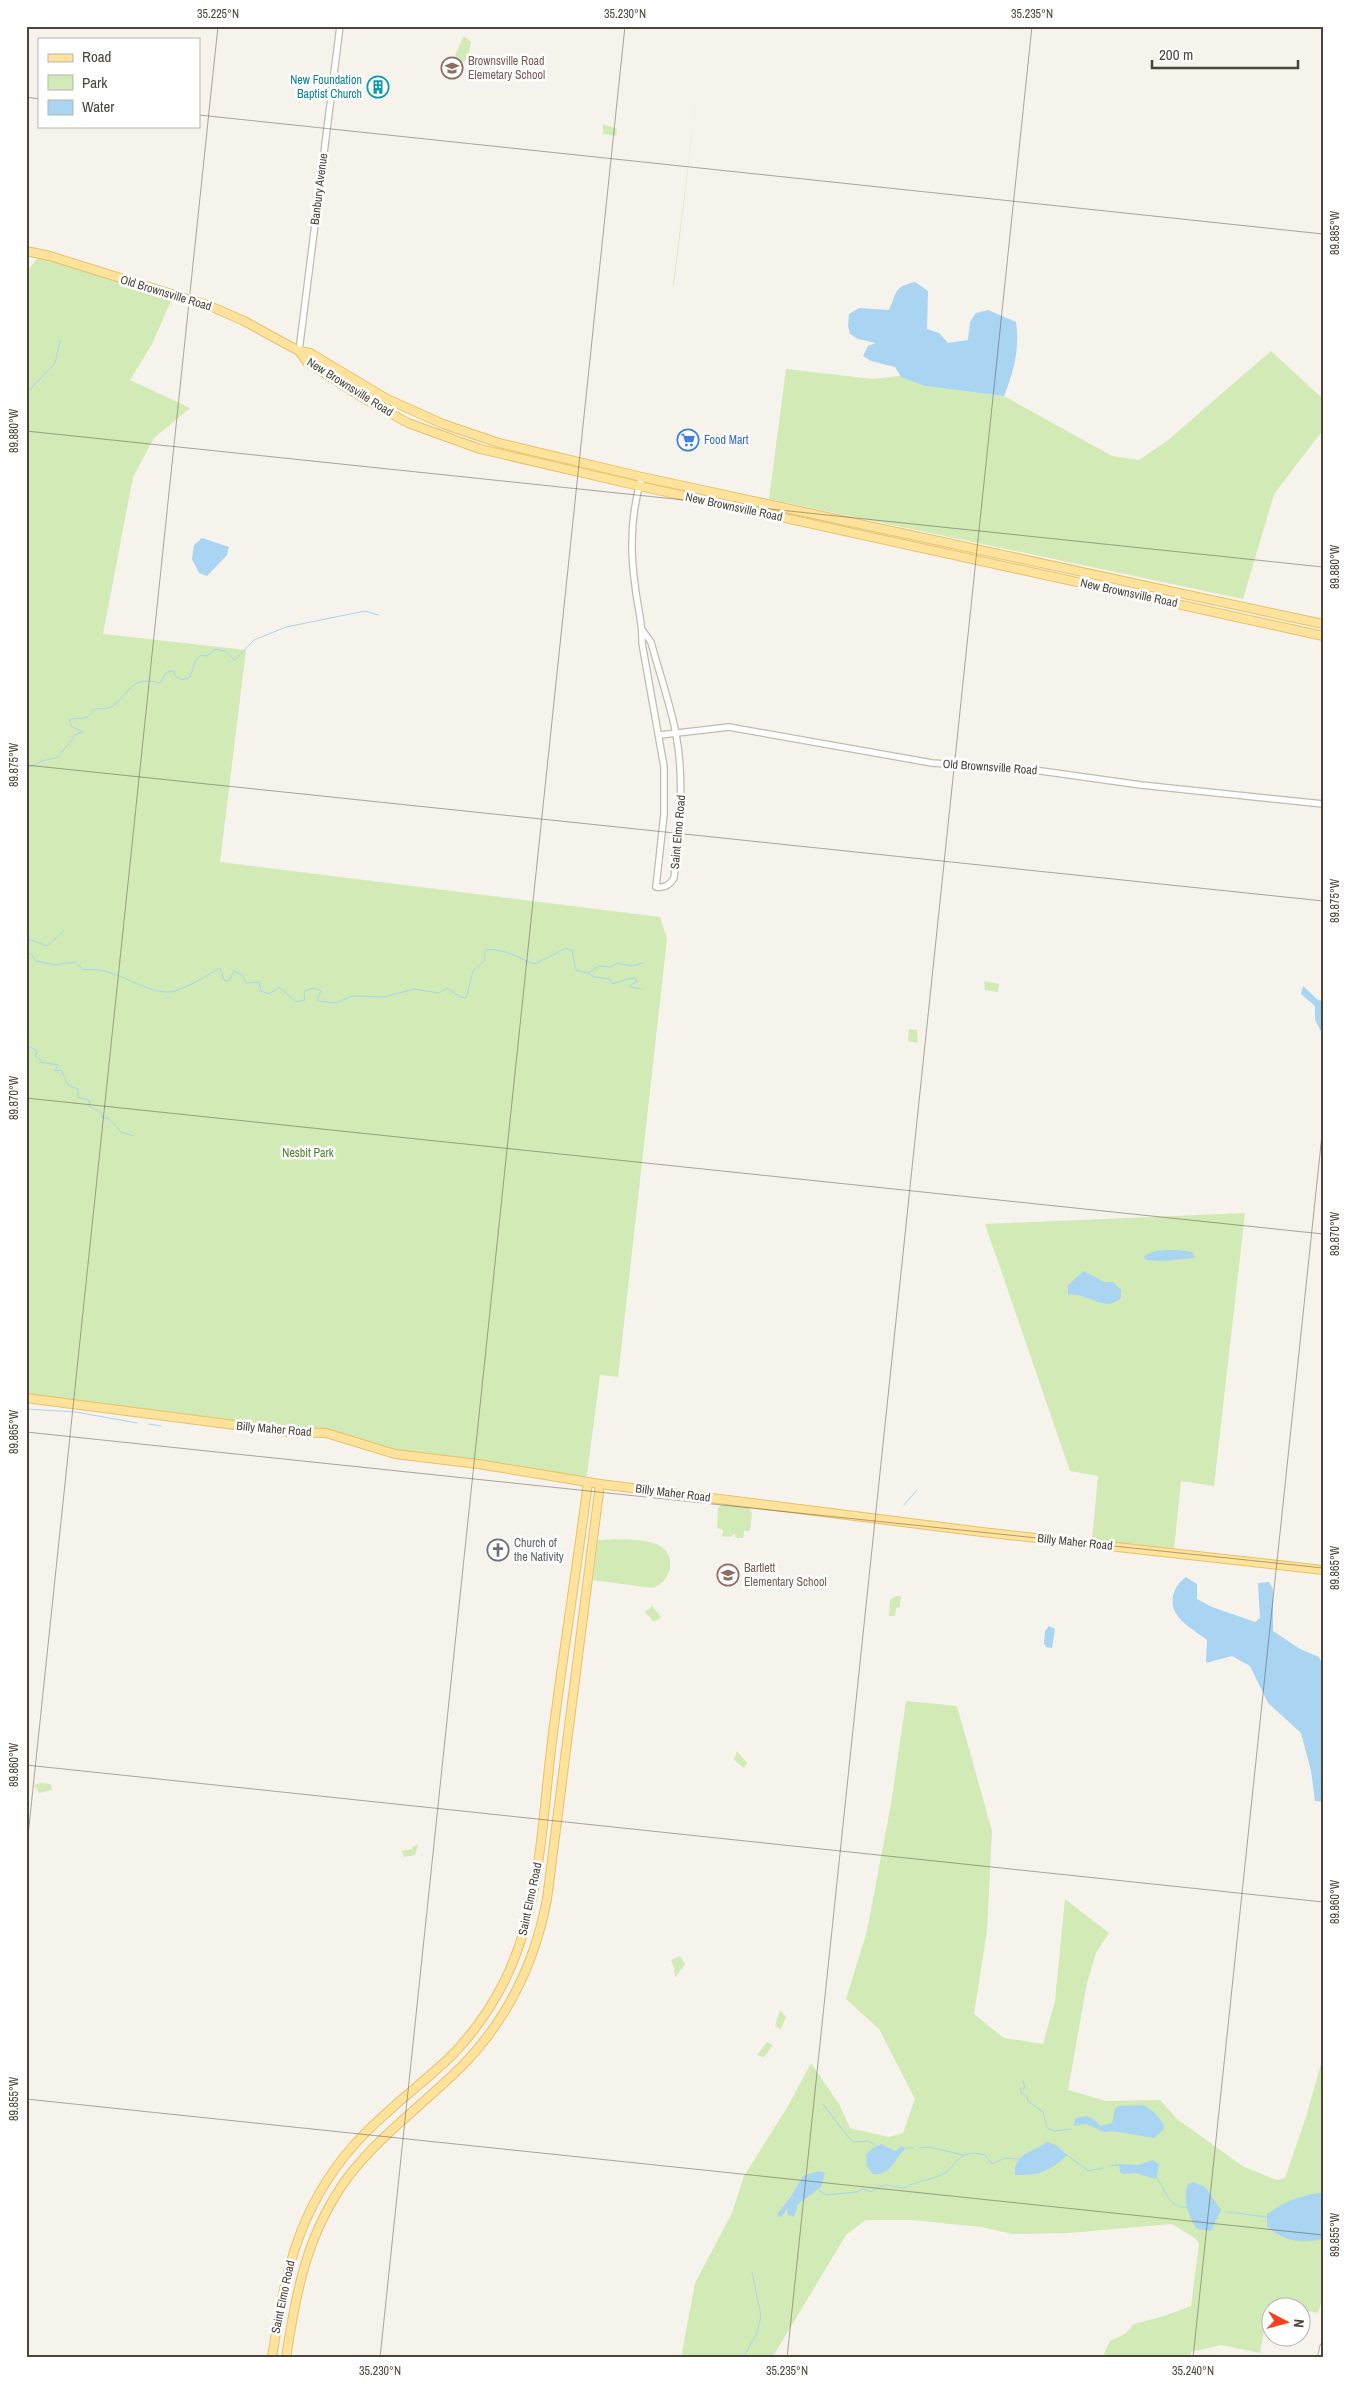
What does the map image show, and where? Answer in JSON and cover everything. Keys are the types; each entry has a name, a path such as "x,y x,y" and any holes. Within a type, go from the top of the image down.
{"main road":[{"name":"Old Brownsville Road","path":"26,251 50,256 210,306 244,321 299,352"},
{"name":"New Brownsville Road","path":"299,352 310,354 387,399 464,432 499,443 642,477 1323,624"},
{"name":"New Brownsville Road","path":"299,352 307,362 365,399 408,423 435,434 480,448 639,486 1323,636"},
{"name":"Billy Maher Road","path":"26,1398 289,1432 326,1433 395,1454 478,1464 600,1484 982,1532 1323,1570"},
{"name":"Saint Elmo Road","path":"272,2358 282,2290 290,2261 308,2214 324,2186 362,2136 448,2059 473,2029 497,1994 520,1943 531,1906 588,1482"},
{"name":"Saint Elmo Road","path":"286,2358 296,2298 308,2252 319,2225 337,2194 378,2141 474,2052 510,2002 533,1950 547,1899 600,1484"},
{"path":"581,1539 593,1540"},
{"path":"577,1573 588,1575"},
{"path":"497,1994 510,2002"}],"street":[{"name":"Banbury Avenue","path":"299,352 340,26"},
{"name":"Saint Elmo Road","path":"642,477 633,530 633,566 643,631 642,643 660,735 664,767 665,804 656,887 661,888 670,884 674,878 680,827 681,782 676,733 651,642 643,631"},
{"name":"Old Brownsville Road","path":"660,735 729,727 932,763 1034,770 1126,783 1323,804"},
{"path":"1321,2358 1323,2347"}],"green space":[{"path":"464,36 471,42 468,57 464,62 458,63 455,55"},
{"path":"697,93 674,285 673,285"},
{"path":"603,124 617,129 616,136 603,134"},
{"name":"Nesbit Park","path":"41,254 174,294 152,344 130,380 190,408 154,438 133,477 103,634 246,650 220,862 660,917 667,939 618,1377 600,1375 586,1482 389,1452 331,1434 205,1425 26,1399 26,272"},
{"path":"1271,351 1323,399 1323,430 1274,494 1243,599 769,499 786,369 873,379 900,376 925,386 1004,396 1112,456 1139,460 1167,441"},
{"path":"984,981 999,984 998,992 985,990"},
{"path":"909,1029 917,1030 918,1043 908,1041"},
{"path":"1245,1213 1214,1486 1181,1481 1174,1549 1092,1540 1098,1476 1070,1471 985,1224"},
{"path":"725,1502 748,1506 752,1513 750,1531 744,1531 743,1538 736,1538 734,1534 730,1537 722,1536 723,1530 717,1528 718,1508"},
{"path":"598,1540 635,1540 656,1544 663,1548 668,1553 670,1560 670,1567 665,1580 652,1588 593,1580"},
{"path":"896,1596 901,1596 900,1607 896,1608 895,1616 889,1616 890,1600"},
{"path":"652,1606 661,1617 654,1622 645,1612"},
{"path":"906,1701 957,1706 992,1831 987,1931 974,2014 1004,2038 1043,2044 1055,2001 1065,1899 1109,1933 1096,1953 1087,1983 1068,2090 1106,2101 1160,2100 1177,2119 1244,2167 1277,2180 1285,2178 1306,2117 1323,2057 1323,2297 1318,2313 1312,2312 1312,2296 1262,2296 1262,2342 1260,2353 1221,2345 1191,2352 1191,2358 1102,2358 1110,2341 1125,2334 1134,2324 1191,2306 1199,2244 1195,2238 1172,2224 1068,2233 1013,2234 981,2227 913,2220 866,2220 846,2235 772,2358 681,2358 695,2283 732,2213 744,2176 788,2106 811,2063 839,2104 850,2128 889,2137 903,2133 915,2099 879,2029 846,1999 867,1931 891,1804"},
{"path":"737,1751 747,1763 744,1768 734,1760"},
{"path":"41,1783 51,1784 52,1790 39,1793 34,1785"},
{"path":"418,1845 415,1855 404,1857 402,1851 412,1849 413,1846"},
{"path":"680,1956 685,1964 675,1978 671,1960"},
{"path":"780,2010 786,2017 781,2029 775,2026"},
{"path":"767,2042 773,2045 764,2057 757,2055"}],"water":[{"path":"915,282 928,291 927,329 939,333 948,343 968,340 970,322 976,313 988,310 1016,322 1017,341 1015,359 1011,378 1004,396 925,386 901,377 895,367 871,361 863,356 868,346 876,343 858,339 850,334 848,326 849,314 859,308 889,310 899,289"},
{"path":"202,538 229,547 227,555 207,576 199,573 192,559 194,545"},
{"path":"1303,986 1318,1000 1323,1001 1323,1035 1315,1020 1315,1006 1301,994"},
{"path":"1179,1250 1192,1252 1195,1258 1163,1261 1146,1260 1144,1257 1156,1251"},
{"path":"1084,1271 1104,1282 1113,1282 1121,1290 1121,1298 1108,1304 1081,1296 1068,1295 1068,1285"},
{"path":"1186,1577 1197,1584 1197,1599 1212,1607 1255,1622 1260,1618 1258,1583 1269,1582 1273,1589 1273,1631 1300,1649 1319,1657 1323,1666 1323,1802 1315,1801 1311,1771 1301,1733 1268,1703 1250,1666 1232,1656 1206,1663 1207,1640 1183,1622 1173,1604 1176,1588"},
{"path":"1049,1626 1055,1629 1052,1648 1046,1647 1044,1643 1045,1631"},
{"path":"1144,2105 1155,2113 1164,2125 1164,2129 1154,2138 1112,2131 1104,2132 1086,2124 1074,2126 1075,2119 1083,2116 1092,2118 1101,2126 1112,2123 1115,2109 1118,2106"},
{"path":"1047,2142 1056,2145 1067,2155 1044,2171 1031,2175 1015,2175 1015,2168 1020,2158"},
{"path":"881,2144 895,2151 902,2146 905,2149 892,2166 884,2172 873,2174 867,2166 866,2155 873,2148"},
{"path":"1153,2160 1159,2165 1156,2179 1136,2173 1124,2174 1120,2172 1119,2164 1138,2165"},
{"path":"818,2171 825,2173 821,2187 798,2204 794,2217 787,2214 788,2207 782,2216 778,2217 778,2213 790,2198 803,2176"},
{"path":"1193,2182 1205,2187 1221,2210 1211,2231 1197,2229 1189,2214 1186,2190 1188,2184"},
{"path":"1319,2193 1323,2194 1322,2239 1292,2240 1279,2235 1267,2226 1267,2214 1273,2210 1292,2200"}],"waterway":[{"path":"26,394 55,363 60,340"},
{"path":"26,769 42,761 59,757 74,735 83,732 72,727 69,719 86,718 95,709 111,707 137,683 143,681 160,683 167,672 173,671 176,677 182,680 190,677 196,660 201,655 207,656 215,649 225,651 235,660 254,640 286,627 365,611 378,615"},
{"path":"26,938 47,946 64,931"},
{"path":"26,952 32,955 36,961 55,965 76,962 83,970 107,972 165,992 175,991 198,981 220,968 224,980 229,981 234,971 242,975 246,983 259,982 261,991 269,994 279,987 296,1002 305,1000 304,991 314,988 321,991 317,1001 336,1003 352,996 384,997 414,989 439,993 447,988 460,997 466,998 473,971 485,960 485,950 498,950 535,964 566,948 572,951 576,970 588,973 599,966 611,967 617,963 632,966 642,963"},
{"path":"588,973 594,977 610,979 612,984 631,978 636,979 636,982 631,987 641,989"},
{"path":"26,1045 37,1051 35,1056 40,1059 40,1062 58,1065 55,1071 61,1070 68,1085 78,1089 78,1097 89,1100 90,1107 101,1112 102,1117 109,1119 121,1132 133,1136"},
{"path":"26,1409 76,1412 137,1423"},
{"path":"149,1424 161,1426"},
{"path":"904,1505 917,1490"},
{"path":"1023,2081 1025,2088 1020,2089 1021,2093 1027,2096 1028,2101 1043,2112 1047,2128 1054,2131 1070,2129"},
{"path":"823,2104 854,2142 869,2141 876,2146"},
{"path":"919,2148 930,2147 963,2155"},
{"path":"905,2148 914,2148"},
{"path":"818,2190 826,2195 857,2192 863,2189 871,2192 884,2185 904,2188 947,2172 958,2159 968,2154 985,2155 992,2164 1005,2158 1018,2159"},
{"path":"1067,2155 1088,2171 1103,2168"},
{"path":"1109,2166 1119,2165"},
{"path":"1156,2178 1172,2202 1181,2207 1188,2207"},
{"path":"1228,2212 1266,2217"},
{"path":"743,2358 757,2333 761,2316 752,2272"}],"place":[{"name":"Brownsville Road Elemetary School","path":"452,68"},
{"name":"New Foundation Baptist Church","path":"378,87"},
{"name":"Food Mart","path":"688,440"},
{"name":"Church of the Nativity","path":"498,1550"},
{"name":"Bartlett Elementary School","path":"728,1575"}]}
